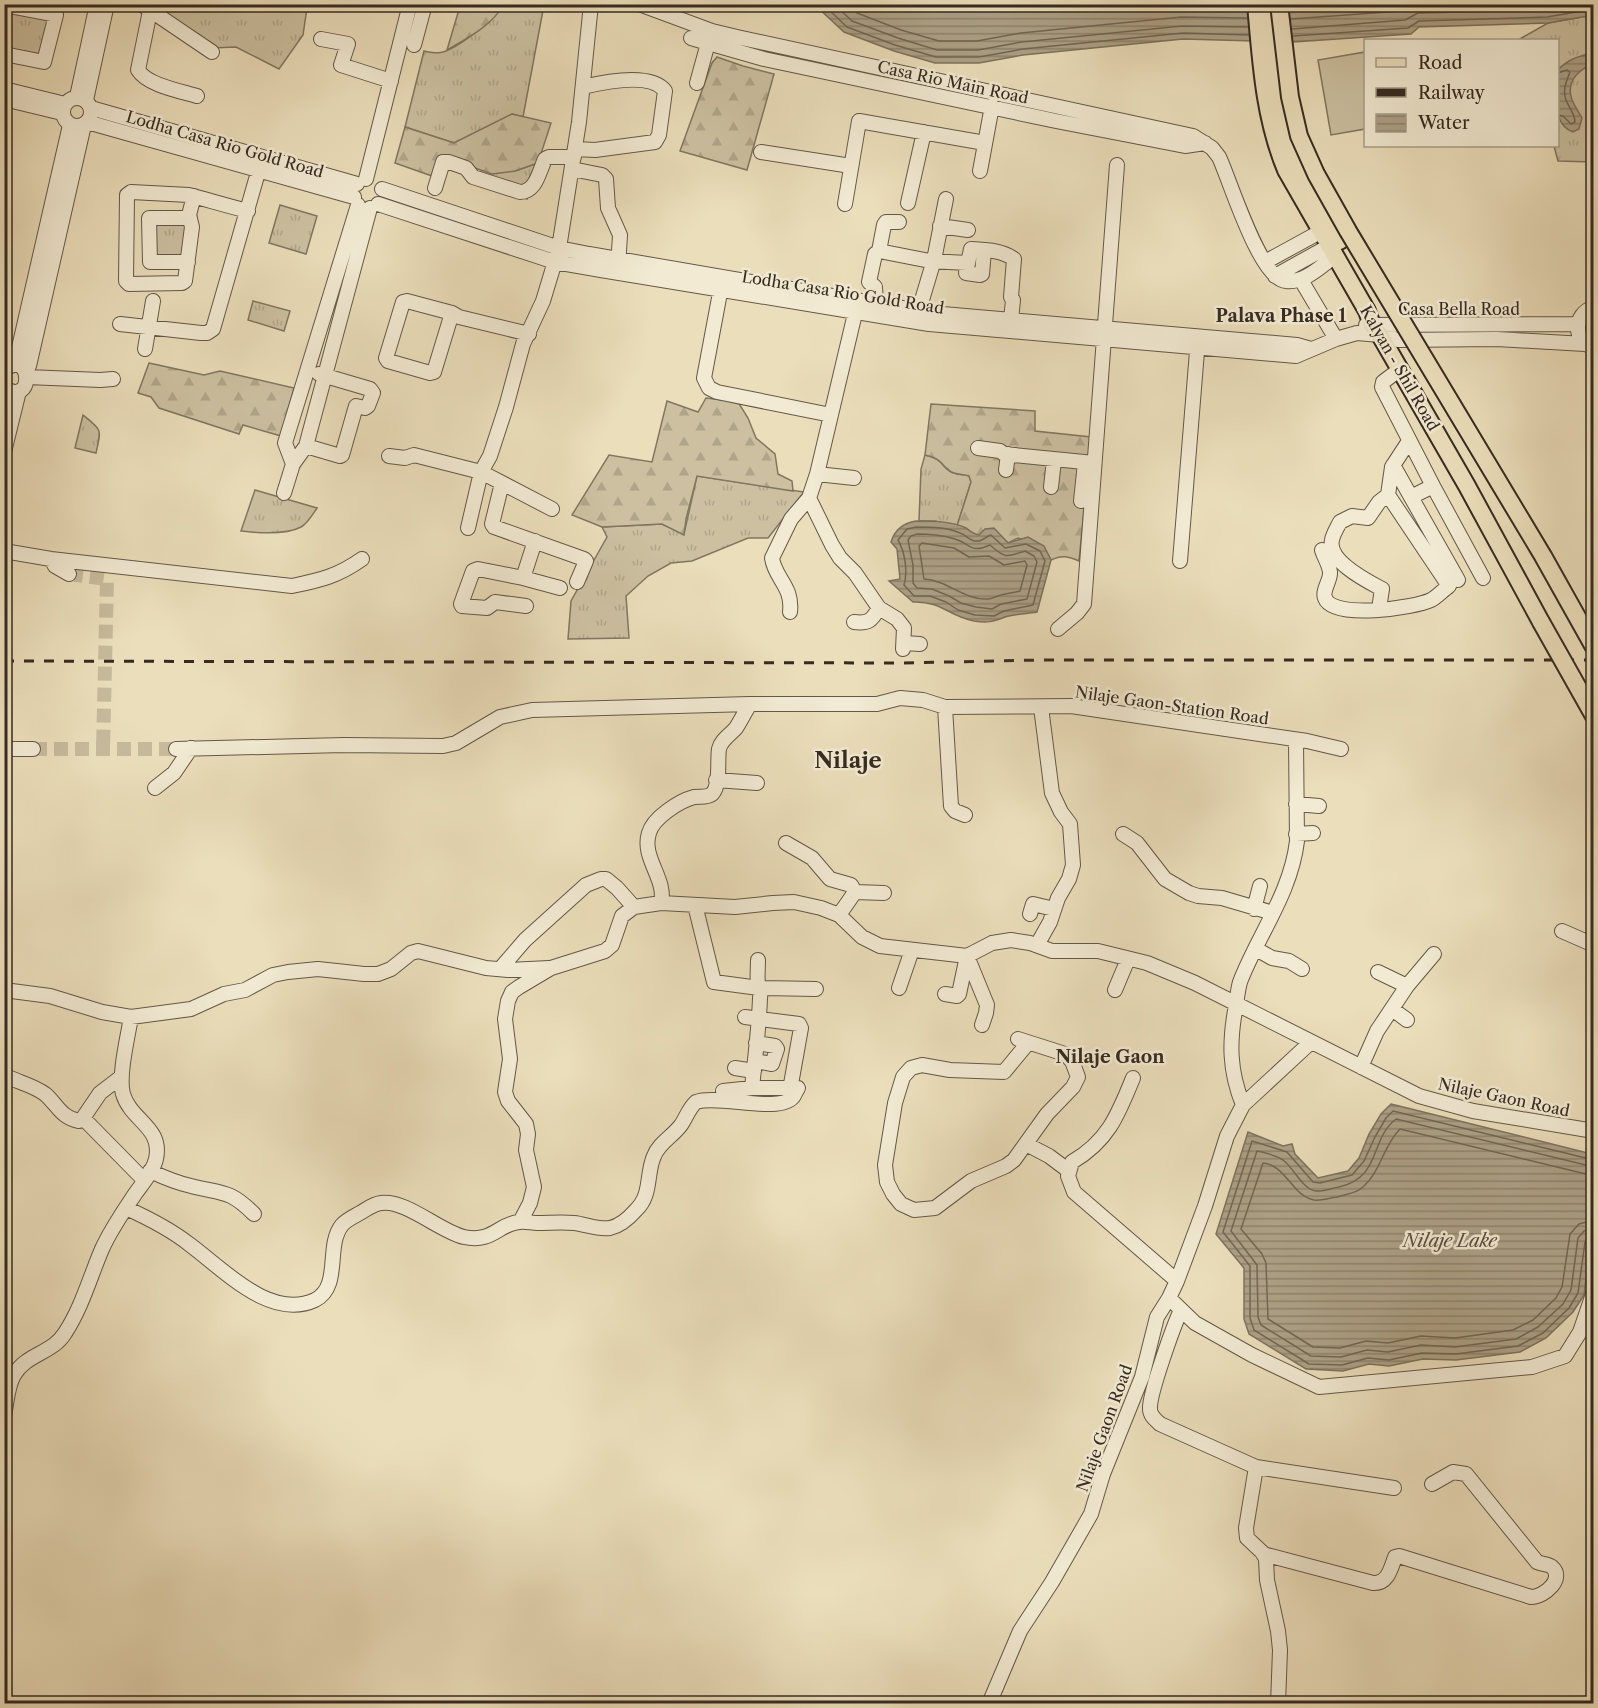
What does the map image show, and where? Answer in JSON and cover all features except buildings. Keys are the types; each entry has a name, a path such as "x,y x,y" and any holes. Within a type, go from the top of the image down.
{"main road":[{"name":"Kalyan - Shil Road","path":"1256,4 1271,86"},
{"name":"Kalyan - Shil Road","path":"1269,4 1271,86 1277,148 1286,170 1332,240 1367,311 1370,331 1399,370 1467,486 1593,716"},
{"path":"1279,4 1290,97 1299,136 1316,174 1543,556 1593,647"}],"street":[{"path":"4,4 56,15 44,62 4,54"},
{"path":"13,370 29,366 97,4"},
{"path":"78,112 107,4"},
{"path":"284,493 293,464 306,446 348,297 364,196 410,4"},
{"path":"414,45 425,4"},
{"path":"468,528 481,472 490,456 523,344 543,302 560,248 574,158 591,4"},
{"name":"Casa Rio Main Road","path":"639,4 764,59 1185,146 1205,143"},
{"path":"197,96 141,76 138,70 146,8 212,52"},
{"path":"692,38 710,37 697,83"},
{"name":"Casa Rio Main Road","path":"710,37 832,58 1187,134 1205,143"},
{"path":"321,39 348,44 341,65 391,81"},
{"path":"828,72 832,58"},
{"path":"435,188 443,162 449,162 466,168 473,177 520,192 527,192 532,188 545,159 549,157 574,158 595,150 654,142 659,135 665,91 661,85 654,82 619,80 583,87"},
{"name":"Lodha Casa Rio Gold Road","path":"4,89 364,196 555,262 618,266 721,283 857,306 929,324 1198,342 1296,356 1336,339 1370,331"},
{"name":"Lodha Casa Rio Gold Road","path":"4,99 78,112"},
{"path":"980,171 992,106"},
{"path":"845,204 859,122 985,143"},
{"path":"908,203 924,132"},
{"path":"1205,143 1219,157 1254,243 1275,276 1285,282 1301,280 1332,240"},
{"path":"761,152 851,166"},
{"path":"574,158 606,179 608,208 620,235 618,266"},
{"path":"120,324 201,333 207,333 213,329 261,164"},
{"path":"1081,501 1089,463 1105,334 1118,165"},
{"name":"Lodha Casa Rio Gold Road","path":"364,196 377,182 381,189 618,266"},
{"path":"194,196 190,218 192,227 188,262 182,284 129,284 126,281 127,195 131,192 194,196 248,211"},
{"path":"293,464 285,443 364,196"},
{"path":"919,310 934,260 946,199"},
{"path":"188,262 150,262 149,218 190,218"},
{"path":"876,303 875,287 869,282 875,254 879,250 886,222 899,222"},
{"path":"940,226 968,230"},
{"path":"1265,262 1332,240"},
{"path":"1275,276 1332,240"},
{"path":"879,250 934,260 967,263 966,273 980,275 984,251 997,251 1014,259 1011,320"},
{"path":"1301,280 1336,339"},
{"path":"721,283 704,378 709,388 717,392 831,415"},
{"path":"332,292 348,297"},
{"path":"145,349 153,301"},
{"path":"452,313 434,372 430,373 388,361 386,358 403,302 407,301 452,313 459,317 528,334"},
{"name":"Lodha Casa Rio Gold Road","path":"857,306 876,303 1105,334"},
{"path":"1577,324 1592,303"},
{"path":"790,612 791,602 786,584 772,558 791,519 809,498 818,474 857,306"},
{"name":"Casa Bella Road","path":"1370,331 1414,327 1577,324 1577,332 1589,346"},
{"name":"Casa Bella Road","path":"1370,331 1398,340 1497,339 1589,346"},
{"path":"1180,561 1198,342"},
{"path":"13,370 100,380 113,379"},
{"path":"4,387 10,391 19,391 26,386 13,370"},
{"path":"1322,550 1330,573 1324,593 1325,599 1328,603 1349,611 1407,608 1432,600 1454,583 1480,573 1382,387 1383,382 1399,370"},
{"path":"306,446 342,455 356,406 365,408 368,406 373,393 370,389 308,371"},
{"path":"4,452 19,391"},
{"path":"297,409 314,414"},
{"path":"1379,609 1382,589 1348,571 1332,548 1331,541 1340,522 1352,516 1368,518 1379,502 1388,495 1393,465 1409,441"},
{"path":"978,448 1008,454 1089,463"},
{"path":"1006,470 1008,454"},
{"path":"389,456 405,458 414,455 481,472 552,509"},
{"path":"1051,487 1054,460"},
{"path":"1058,629 1084,604 1089,463"},
{"path":"1393,465 1454,583"},
{"path":"818,474 854,477"},
{"path":"502,483 492,524 584,559 586,561 577,582"},
{"path":"1411,497 1433,486"},
{"path":"1388,495 1454,583"},
{"path":"809,498 832,545 879,608 897,619 904,628 904,646 920,644"},
{"path":"1429,531 1450,519"},
{"path":"523,578 535,541"},
{"path":"4,551 51,559 292,586 343,573 362,559"},
{"path":"51,559 55,566 69,574"},
{"path":"526,606 495,602 488,608 462,606 461,604 473,571 478,569 560,588"},
{"path":"855,622 870,621 879,608"},
{"name":"Nilaje Gaon-Station Road","path":"750,704 877,705 900,698 923,700 945,707 1071,706 1296,740 1341,749"},
{"path":"177,749 443,746 456,742 500,717 532,710 750,704"},
{"path":"661,903 663,889 648,853 649,833 653,824 669,810 693,797 709,796 713,793 722,743 735,728 750,704"},
{"path":"945,707 951,806 955,811 965,815"},
{"path":"1037,945 1072,872 1070,824 1052,794 1041,707"},
{"path":"1243,1105 1231,1064 1231,1028 1239,984 1273,914 1295,855 1296,740"},
{"path":"4,748 33,749"},
{"path":"154,788 174,773 191,748"},
{"path":"716,780 757,783"},
{"path":"1296,804 1319,806"},
{"path":"1296,834 1313,833"},
{"path":"1123,834 1137,843 1165,879 1189,893 1222,898 1273,914"},
{"path":"786,843 812,858 830,879 851,885 855,892"},
{"path":"500,969 525,940 586,885 606,879 633,907"},
{"path":"1254,909 1260,886"},
{"path":"855,892 884,893"},
{"path":"839,915 855,892"},
{"path":"520,1222 530,1203 534,1187 526,1150 528,1134 526,1124 508,1101 504,1092 510,1059 505,1019 512,992 551,968 605,951 612,945 622,916 633,907 661,903 735,907 794,902 839,915 868,941 880,946 966,956"},
{"path":"1030,915 1033,904 1054,909"},
{"path":"695,905 714,982 816,988"},
{"path":"1562,931 1593,945"},
{"name":"Nilaje Gaon Road","path":"966,956 992,943 1011,940 1037,945 1052,951 1098,951 1147,963 1184,986 1236,1003 1419,1096 1473,1111 1593,1131"},
{"path":"1256,949 1272,958 1289,961 1302,969"},
{"path":"899,988 912,950"},
{"path":"4,990 50,996 102,1012 132,1017 191,1009 224,994 245,990 273,975 288,972 318,969 378,974 391,969 411,953 418,951 486,968 551,968"},
{"path":"1361,1067 1377,1031 1407,986 1434,954"},
{"path":"945,994 957,996 959,994 966,956"},
{"path":"966,956 974,969 987,1005 982,1025"},
{"path":"1114,990 1128,959"},
{"path":"752,1088 756,1043 752,1018 760,995 758,960"},
{"path":"1378,972 1407,986"},
{"path":"739,979 759,984"},
{"path":"1392,1009 1407,1020"},
{"path":"723,1091 788,1088 791,1084 801,1028 799,1024 792,1016 752,1018"},
{"path":"4,1415 13,1376 31,1357 56,1345 66,1332 83,1299 112,1227 156,1161 158,1145 150,1128 128,1108 122,1092 121,1077 132,1017"},
{"path":"1023,1041 1065,1054 1072,1061 1078,1077 1073,1087 1047,1114 1026,1144 1014,1160 971,1181 935,1208 914,1210 901,1204 887,1182 885,1164 895,1103 903,1077 911,1068 922,1065 950,1070 1004,1072 1023,1041"},
{"name":"Nilaje Gaon Road","path":"989,1704 1020,1631 1052,1582 1091,1514 1104,1474 1141,1381 1153,1326 1177,1281 1205,1206 1227,1136 1243,1105 1311,1042"},
{"path":"735,1068 772,1064 777,1049 775,1046 756,1043"},
{"path":"4,1075 37,1089 46,1095 59,1111 79,1120 83,1118 100,1094 121,1077"},
{"path":"1133,1078 1117,1117 1091,1151 1072,1162 1068,1176 1074,1192 1177,1281"},
{"path":"126,1208 171,1231 264,1299 285,1306 316,1299 325,1290 331,1276 335,1247 342,1225 373,1206 382,1203 391,1204 420,1215 461,1236 476,1239 520,1222 575,1223 607,1228 618,1225 644,1201 654,1155 680,1126 696,1102 708,1100 771,1104 786,1102 793,1098 798,1088"},
{"path":"83,1118 147,1176 224,1192 238,1199 254,1214"},
{"path":"1026,1144 1049,1156 1069,1171"},
{"path":"1169,1298 1195,1323 1252,1355 1319,1387 1532,1367 1565,1356 1580,1332 1593,1290"},
{"path":"1181,1310 1150,1410 1160,1424 1256,1467 1394,1488"},
{"path":"1141,1381 1155,1388"},
{"path":"1256,1467 1245,1528 1247,1538 1266,1559 1267,1580 1280,1650 1278,1704"},
{"path":"1263,1554 1373,1583 1385,1580 1395,1557 1399,1556 1531,1597 1538,1597 1551,1589 1556,1575 1554,1570 1551,1566 1538,1562 1466,1474 1453,1472 1432,1484"}],"green space":[{"path":"271,4 307,8 303,35 279,69 236,47 211,48 150,5"},
{"path":"474,5 503,5 486,25 447,50 460,6 472,11"},
{"path":"503,5 544,5 523,117 512,114 454,143 405,127 424,51 441,53 458,45 485,25"},
{"path":"5,7 54,19 45,60 5,50"},
{"path":"1593,15 1593,162 1558,161 1554,147 1559,147 1559,39 1520,39 1548,23"},
{"path":"1364,52 1364,129 1331,135 1318,60"},
{"path":"717,57 774,74 747,170 680,151 712,63"},
{"path":"512,114 551,123 538,163 515,171 492,174 441,156 432,176 395,163 405,127 454,143"},
{"path":"538,163 527,199 466,179 471,165 515,171"},
{"path":"280,205 317,216 306,254 269,243"},
{"path":"151,220 185,222 186,259 151,260"},
{"path":"253,301 290,311 284,331 248,320"},
{"path":"149,363 204,375 220,371 294,388 281,436 243,425 239,434 159,408 151,397 138,393"},
{"path":"706,398 738,402 756,438 775,454 778,474 792,481 793,491 697,476 684,535 662,524 602,527 572,515 609,455 652,462 667,401 698,412"},
{"path":"931,404 1035,411 1035,431 1091,437 1079,561 1065,557 1051,560 1044,547 1018,538 1008,543 994,529 979,536 957,526 971,482 969,476 956,474 940,461 925,455"},
{"path":"83,415 99,431 96,453 75,448"},
{"path":"925,455 936,459 956,474 969,476 971,482 957,526 935,521 919,521 921,469"},
{"path":"697,476 804,492 768,538 748,538 692,561 671,563 648,576 626,596 629,638 568,639 571,601 607,537 602,527 662,524 684,534"},
{"path":"255,490 317,508 305,524 295,530 272,533 241,531"}],"water":[{"path":"1593,4 1594,15 1548,23 1419,27 1411,34 1293,42 1183,39 1023,55 979,63 935,63 894,51 844,32 815,5"},
{"path":"1593,53 1593,64 1579,72 1571,85 1572,99 1582,118 1579,129 1573,132 1566,128 1559,117 1559,69 1574,58"},
{"path":"916,521 954,524 979,535 985,529 994,528 1008,543 1028,537 1044,546 1051,560 1037,612 1009,616 990,622 979,622 965,619 938,606 913,602 889,581 900,579 897,549 891,542 893,537 900,527"},
{"name":"Nilaje Lake","path":"1391,1104 1592,1154 1590,1249 1584,1295 1573,1312 1546,1338 1520,1352 1456,1360 1423,1359 1389,1366 1369,1364 1343,1371 1306,1369 1249,1334 1244,1319 1244,1268 1216,1234 1248,1132 1283,1146 1292,1144 1295,1154 1318,1178 1348,1171 1359,1158 1381,1114"}],"tunnel":[{"path":"69,574 107,579 103,750"},
{"path":"33,749 176,749"}],"railway":[{"path":"4,661 902,663 1041,660 1594,660"}],"district":[{"name":"Palava Phase 1","path":"1281,316"},
{"name":"Nilaje","path":"848,760"},
{"name":"Nilaje Gaon","path":"1110,1057"}]}
